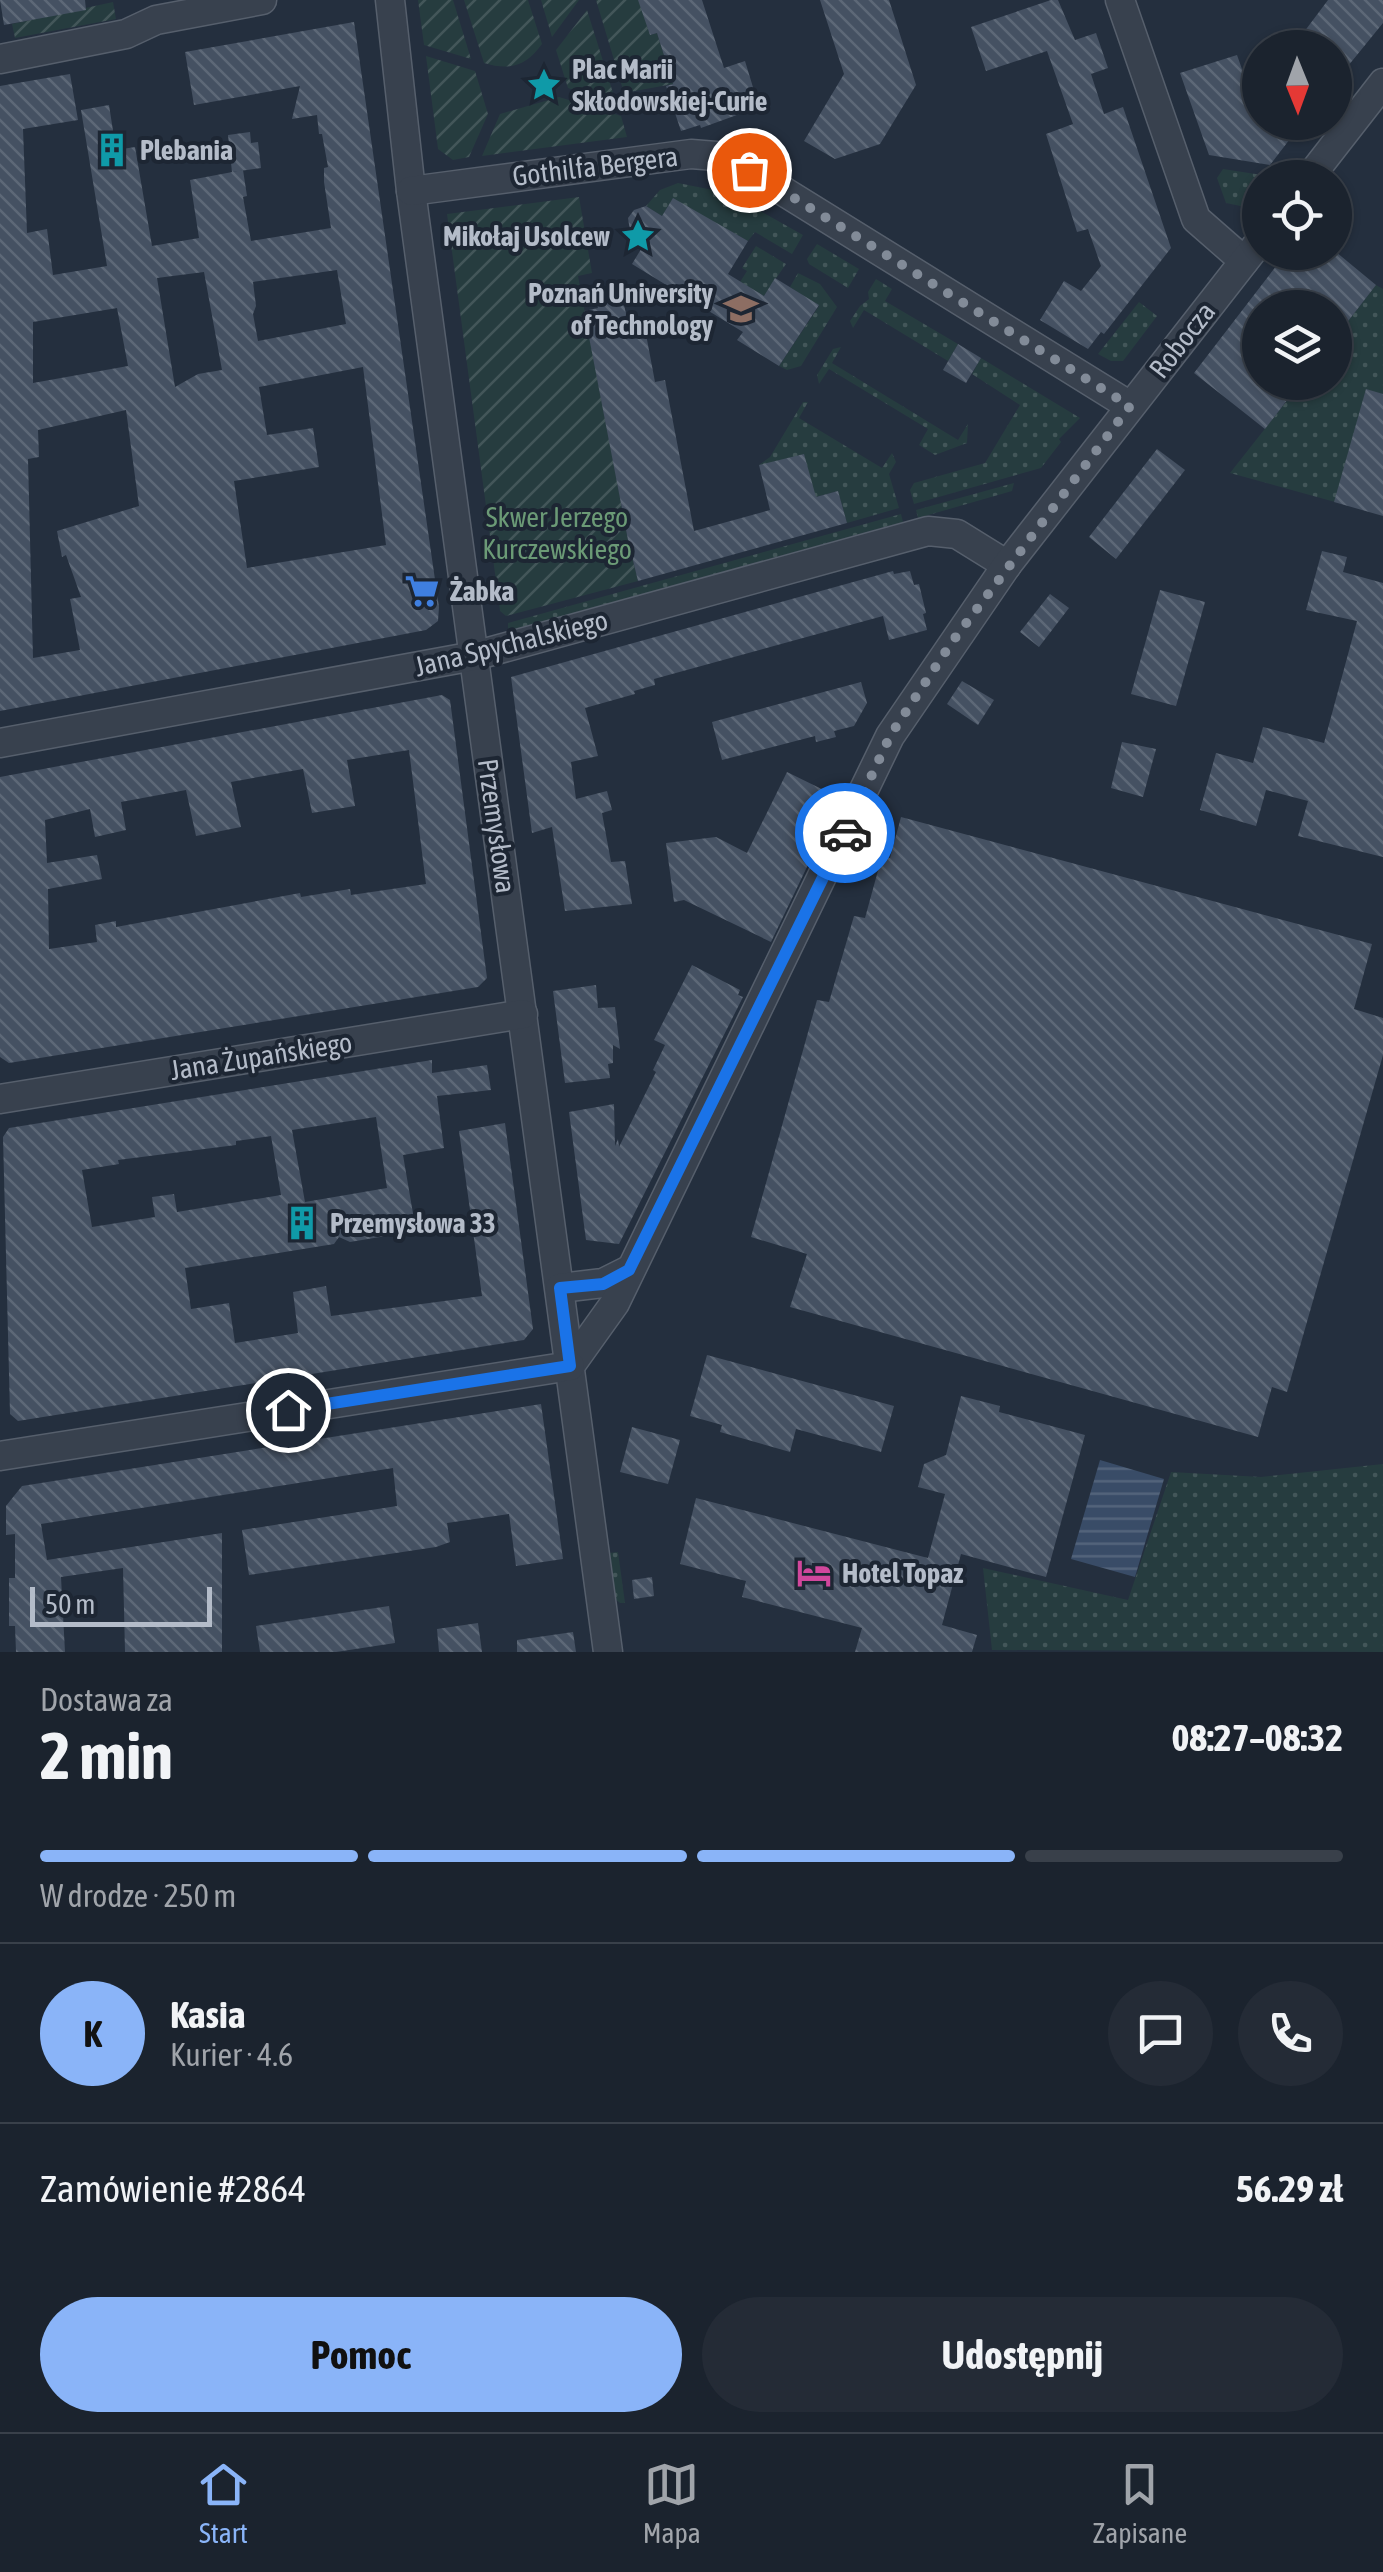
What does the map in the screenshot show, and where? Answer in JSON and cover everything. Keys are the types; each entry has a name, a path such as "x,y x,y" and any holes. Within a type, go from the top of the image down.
{"street":[{"path":"0,60 126,34 155,10 262,0"},
{"name":"Przemysłowa","path":"390,0 411,191 608,1652"},
{"path":"1120,0 1196,220 1242,245"},
{"path":"1323,160 1383,83"},
{"name":"Gothilfa Bergera","path":"411,191 660,157 716,156 743,166 1130,406"},
{"name":"Robocza","path":"570,1366 615,1303 890,736 1006,565 1242,264"},
{"name":"Jana Spychalskiego","path":"0,743 474,656 928,531 958,534 1006,565"},
{"name":"Jana Żupańskiego","path":"0,1099 523,1014"},
{"path":"560,1288 603,1284 629,1270"},
{"path":"0,1456 570,1366"}],"green space":[{"path":"418,0 453,0 471,59 424,45"},
{"path":"464,0 528,0 542,44 517,65 484,63"},
{"path":"541,0 579,0 552,37"},
{"path":"596,0 639,0 650,35 657,33 673,84 624,93"},
{"path":"113,2 116,19 15,38 12,24"},
{"path":"587,10 614,96 603,100 568,88 556,50"},
{"path":"426,56 475,71 488,114 469,157 453,160 438,149"},
{"path":"559,97 621,116 627,137 482,156 500,114"},
{"path":"1223,169 1242,172 1242,206 1226,203 1217,178"},
{"path":"678,183 728,193 803,235 792,254 755,232 748,241 673,199 662,216 646,206 660,190"},
{"name":"Skwer Jerzego Kurczewskiego","path":"579,197 592,273 578,276 638,581 506,616 500,611 447,214"},
{"path":"817,244 859,269 848,288 809,264 807,259"},
{"path":"756,246 786,264 764,296 740,282 747,271 742,268"},
{"path":"798,273 820,284 837,307 801,366 787,370 779,366 819,306 790,287"},
{"path":"876,279 892,289 885,301 958,344 948,361 864,310 853,328 850,321 869,299 868,292"},
{"path":"1376,285 1383,289 1383,394 1366,390 1335,502 1230,473 1288,400 1352,400 1352,316"},
{"path":"1139,302 1157,316 1123,361 1111,361 1098,354"},
{"path":"841,347 832,363 958,440 968,424 967,443 935,455 919,445 928,429 829,369 819,384 817,375 833,349"},
{"path":"981,358 1080,418 1059,439 1061,442 1041,468 914,504 910,490 914,483 985,463 1020,405 972,374"},
{"path":"803,402 808,402 799,418 882,468 892,453 896,462 889,474 899,508 847,523 838,491 816,497 759,465 770,457"},
{"path":"1014,483 1012,491 918,518 916,510"},
{"path":"901,514 903,522 508,631 508,623"},
{"path":"1383,1464 1383,1652 992,1650 983,1568 1128,1600 1171,1472 1261,1477"},
{"path":"618,1552 625,1603 615,1599 609,1553"}],"water":[{"path":"1100,1460 1164,1479 1135,1577 1071,1559"}],"building":[{"path":"0,0 85,0 86,10 4,25"},
{"path":"638,0 702,0 724,68 745,61 759,107 701,128 700,125 681,131 666,86 673,84 657,33 650,35"},
{"path":"820,0 889,0 916,85 880,144 835,159 804,141 844,74"},
{"path":"1058,0 1075,40 1096,33 1108,68 1091,74 1104,114 1123,107 1171,248 1088,349 1040,320 1064,281 1081,291 1101,266 1088,229 1077,232 1046,134 1073,124 1047,51 986,71 971,27"},
{"path":"1328,0 1383,0 1383,23 1352,61 1352,30 1306,30"},
{"path":"354,22 438,621 426,630 0,711 0,86 70,74 78,120 23,129 27,233 47,229 53,275 107,266 81,110 109,105 116,150 135,147 152,246 199,238 190,180 243,170 247,196 243,197 251,241 331,228 324,182 324,168 328,167 317,115 292,119 300,86 194,105 185,52","holes":["337,270 346,324 258,341 253,282","204,272 222,370 198,374 175,387 157,278","117,308 128,366 33,383 33,322","363,367 386,545 247,568 234,481 319,467 313,428 267,435 259,387","126,410 139,506 57,531 62,557 66,555 81,597 70,599 80,650 33,658 28,459 39,457 38,430"]},
{"path":"1237,55 1242,69 1242,140 1289,140 1274,160 1209,155 1180,73"},
{"path":"250,132 251,143 258,142 261,168 232,172 228,135"},
{"path":"673,198 748,241 728,274 764,296 775,278 819,305 779,366 737,340 743,332 632,264 646,241 630,231 628,218 634,210 646,206 662,216"},
{"path":"1352,265 1376,285 1352,316 1352,290 1258,290 1273,270 1352,270"},
{"path":"623,300 630,332 645,329 655,382 665,380 694,531 770,510 759,465 804,454 816,497 838,491 847,523 638,581 584,311"},
{"path":"1242,311 1242,400 1287,400 1265,429 1194,373"},
{"path":"958,344 981,358 966,383 943,370"},
{"path":"1366,389 1383,394 1383,516 1334,502"},
{"path":"1157,449 1185,470 1116,559 1089,537"},
{"path":"1322,551 1347,557 1343,572 1383,583 1383,857 1298,836 1308,801 1266,790 1256,826 1200,810 1216,753 1253,763 1263,727 1324,743 1357,621 1306,610"},
{"path":"893,571 910,571 914,585 919,584 927,630 889,640 883,616 654,679 655,685 634,691 635,694 585,708 598,756 571,762 576,799 607,791 612,810 602,813 611,862 625,861 632,904 565,911 552,827 532,833 511,677"},
{"path":"1160,590 1205,602 1176,706 1131,694"},
{"path":"1050,594 1069,608 1039,647 1020,632"},
{"path":"962,681 994,700 978,725 947,704"},
{"path":"861,682 867,703 854,726 834,731 836,737 816,742 815,736 722,760 712,722"},
{"path":"442,695 450,700 487,978 478,987 9,1063 0,1057 0,777","holes":["409,750 426,884 351,895 350,889 301,897 300,893 116,927 116,921 95,925 97,942 49,949 48,889 102,879 97,855 47,863 45,820 90,809 95,837 126,830 121,802 186,790 196,836 241,827 231,782 303,769 312,813 355,806 347,760"]},
{"path":"1122,742 1156,749 1143,797 1111,788"},
{"path":"787,772 840,798 771,942 684,900 674,902 666,843 716,837 747,853"},
{"path":"901,817 1372,944 1354,1009 1383,1018 1383,1055 1287,1392 1272,1387 1258,1437 790,1307 807,1254 751,1237 817,1000 829,1002 854,916 865,918 882,856 890,858"},
{"path":"692,965 740,990 738,995 743,997 619,1244 586,1240 569,1112 614,1104 615,1146 618,1139 619,1147 665,1045 654,1040"},
{"path":"596,985 598,1008 615,1007 620,1049 613,1045 613,1063 608,1064 610,1078 565,1083 553,991"},
{"path":"432,1060 432,1073 487,1065 491,1090 437,1096 444,1148 403,1155 416,1231 350,1242 339,1237 334,1244 185,1268 191,1309 229,1303 235,1343 298,1333 293,1292 326,1286 331,1316 482,1296 459,1131 505,1123 533,1329 524,1340 18,1421 10,1414 3,1137 9,1128","holes":["376,1117 387,1188 305,1202 292,1130","271,1136 281,1195 177,1212 174,1194 152,1197 155,1217 92,1227 82,1170 119,1164 118,1160 236,1145 236,1141"]},
{"path":"707,1355 894,1406 881,1452 796,1429 790,1452 720,1432 722,1425 690,1416"},
{"path":"961,1396 1000,1406 999,1412 1085,1435 1046,1577 961,1554 942,1625 977,1635 972,1652 855,1652 862,1628 742,1597 746,1581 680,1564 696,1498 928,1558 945,1494 918,1487 924,1464 946,1455"},
{"path":"541,1404 563,1559 516,1566 509,1514 447,1523 450,1542 436,1547 249,1575 242,1530 397,1506 393,1468 41,1524 47,1560 222,1533 222,1652 125,1652 123,1568 61,1577 65,1652 16,1652 15,1626 9,1626 9,1578 15,1578 15,1534 6,1535 6,1506 22,1486"},
{"path":"632,1427 680,1440 668,1484 620,1472"},
{"path":"652,1577 654,1596 634,1599 632,1580"},
{"path":"389,1606 395,1643 336,1652 260,1652 256,1626"},
{"path":"478,1623 482,1652 439,1652 437,1629"},
{"path":"573,1632 576,1652 517,1652 517,1640"}],"way so far":[{"path":"749,170 1130,406 1006,565 952,642 890,736 845,833"}],"place":[{"name":"Plac Marii Skłodowskiej-Curie","path":"544,85"},
{"name":"Plebania","path":"112,150"},
{"name":"Mikołaj Usolcew","path":"638,236"},
{"name":"Poznań University of Technology","path":"741,309"},
{"name":"Żabka","path":"422,591"},
{"name":"Przemysłowa 33","path":"302,1223"},
{"name":"Hotel Topaz","path":"814,1573"}],"route":[{"path":"288,1410 570,1366 560,1288 603,1284 629,1270 845,833"}]}
